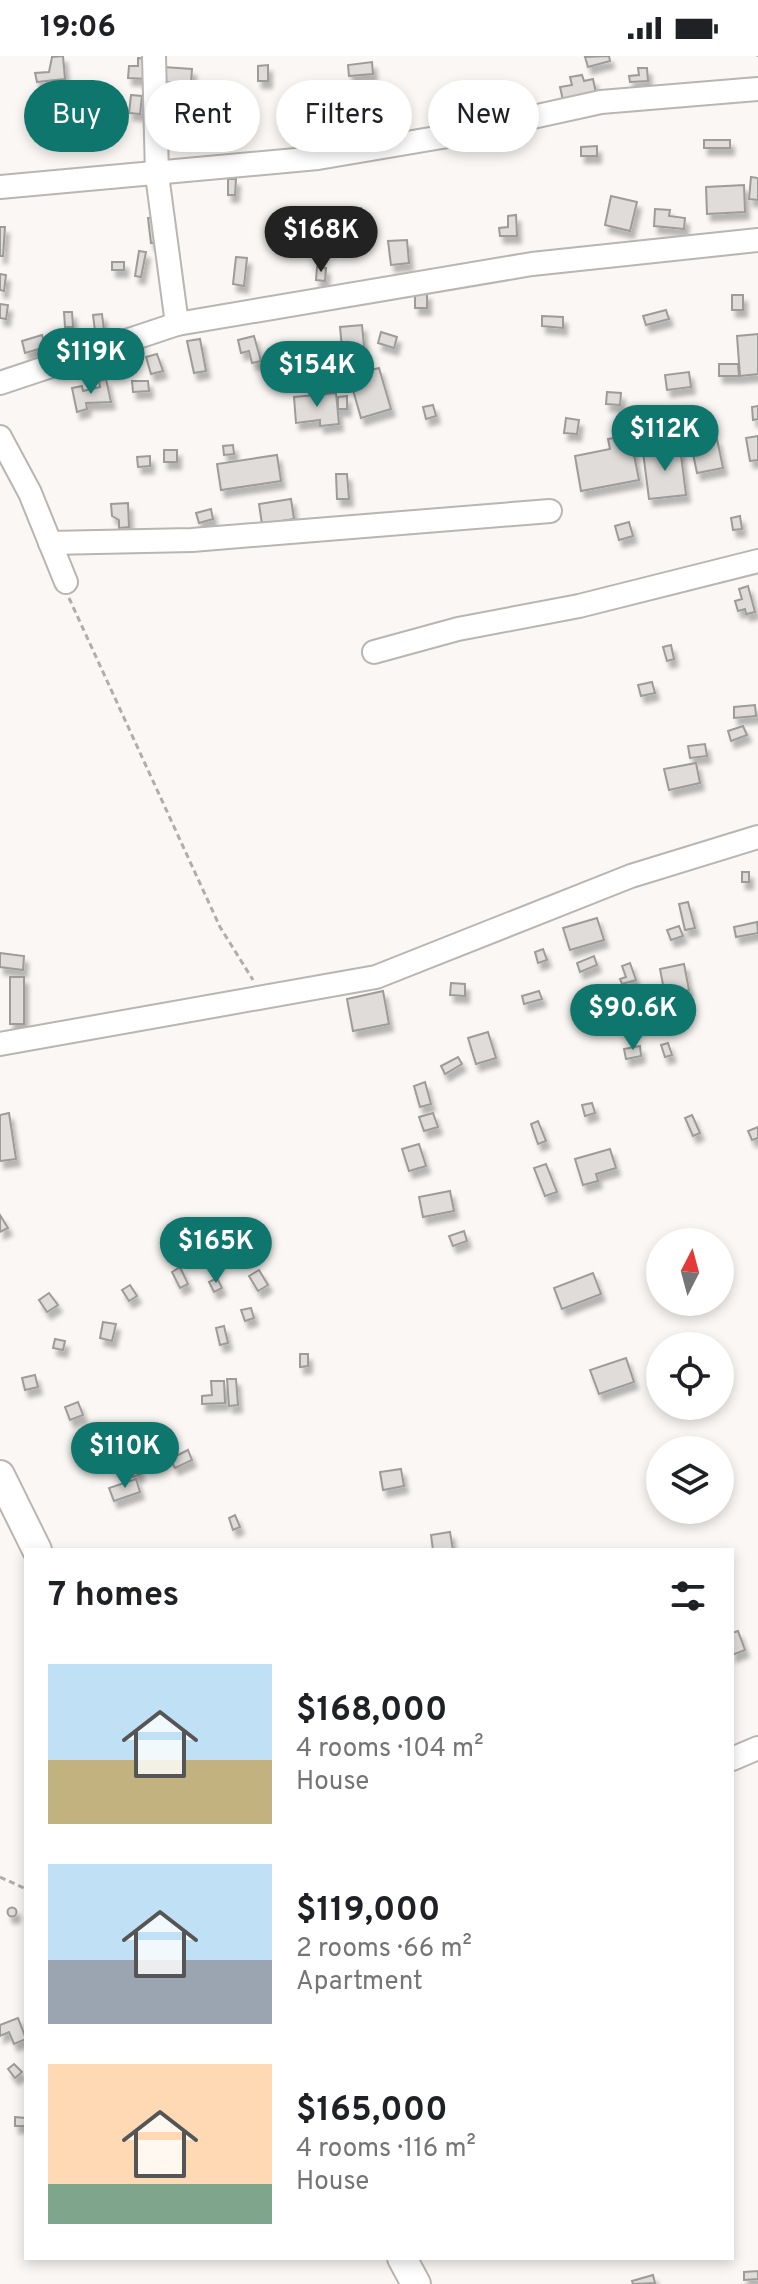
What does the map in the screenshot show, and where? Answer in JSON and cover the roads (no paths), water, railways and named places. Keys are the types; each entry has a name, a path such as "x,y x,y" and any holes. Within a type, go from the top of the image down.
{"main road":[{"path":"0,1475 36,1548"},
{"path":"403,2260 416,2284"}],"street":[{"path":"154,56 157,175 177,324"},
{"path":"0,187 318,158 442,137 601,102 758,89"},
{"path":"0,383 177,324 532,264 758,240"},
{"path":"0,437 30,493 66,582"},
{"path":"50,543 192,540 550,511"},
{"path":"374,652 458,629 579,606 758,561"},
{"path":"0,1044 58,1031 265,1000 376,977 631,876 758,837"},
{"path":"734,1758 758,1748"}]}
